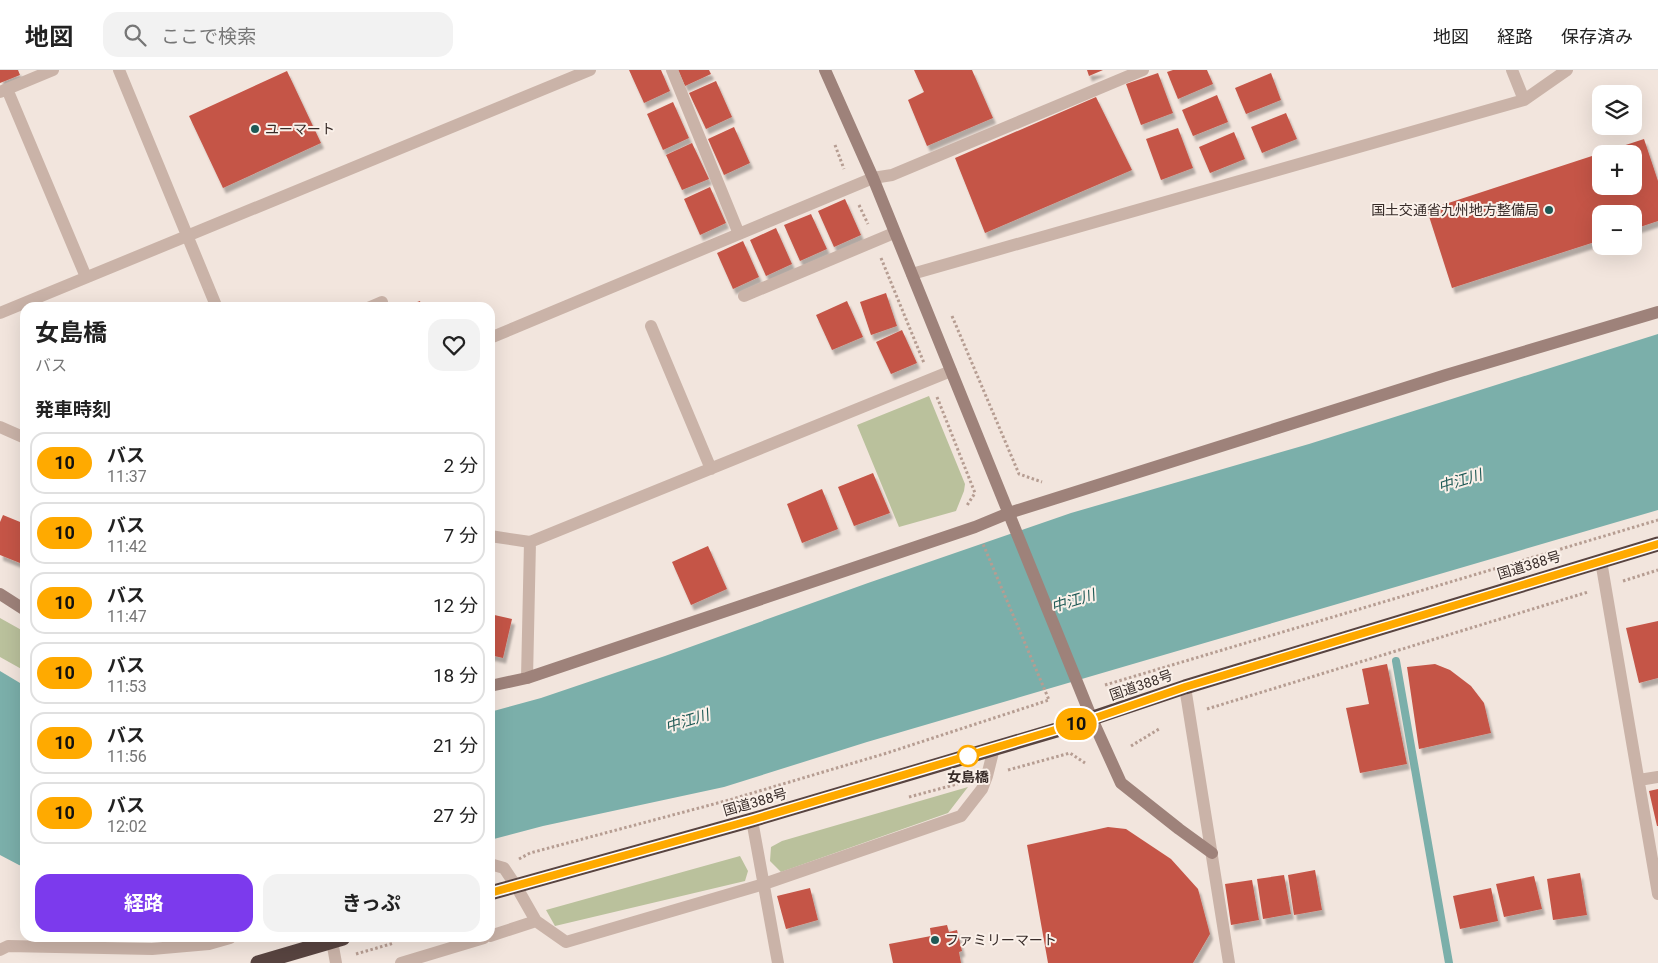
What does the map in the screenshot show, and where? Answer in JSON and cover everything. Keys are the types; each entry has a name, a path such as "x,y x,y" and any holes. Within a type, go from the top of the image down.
{"highway":[{"name":"国道388号","path":"495,892 752,820 1092,719 1185,687 1658,544"},
{"path":"258,963 328,942"}],"street":[{"path":"53,70 3,90 86,277"},
{"path":"120,70 215,302"},
{"path":"26,302 589,70"},
{"path":"672,70 739,234"},
{"path":"825,70 873,178 1092,719 1122,783 1212,853"},
{"path":"495,336 873,178 892,175 1143,70"},
{"path":"1512,70 1524,100"},
{"path":"912,274 1524,100 1567,70"},
{"path":"744,296 894,233"},
{"path":"0,313 20,305"},
{"path":"495,685 527,678 975,527 1009,513 1446,375 1658,312"},
{"path":"651,326 711,469"},
{"path":"495,537 530,542 951,371"},
{"path":"0,426 20,436"},
{"path":"527,678 530,542"},
{"path":"1601,560 1639,780 1655,855 1658,894"},
{"path":"0,594 20,607"},
{"path":"1185,687 1229,963"},
{"path":"495,865 504,868 536,922 566,942 764,884 961,816 982,789 988,776 994,748"},
{"path":"1639,780 1658,777"},
{"path":"752,820 778,963"},
{"path":"495,934 536,922"},
{"path":"0,950 8,946 152,949 216,942"},
{"path":"336,962 338,942"},
{"path":"401,963 471,942"}],"path":[{"path":"834,142 975,493 966,507"},
{"path":"1105,685 1658,520"},
{"path":"504,868 530,852 729,800 887,753 1049,700 982,543"},
{"path":"1202,711 1658,570"},
{"path":"1130,746 1159,729"},
{"path":"336,962 397,942"}],"green space":[{"path":"929,396 965,484 964,491 956,511 899,527 857,425"},
{"path":"0,618 20,629 20,668 0,657"},
{"path":"968,787 948,813 781,872 770,861 771,847 782,841"},
{"path":"740,856 748,871 745,881 555,926 546,910"}],"water":[{"name":"中江川","path":"1658,334 1658,510 867,742 724,787 543,826 495,839 495,711 541,698 665,656 1071,513 1309,444"},
{"path":"0,671 20,683 20,865 0,855"}],"building":[{"path":"0,70 18,70 20,75 0,83"},
{"path":"629,70 661,70 670,91 644,103"},
{"path":"678,70 709,70 711,74 685,86"},
{"path":"914,70 972,70 993,118 927,146 908,100 924,92"},
{"path":"1087,70 1103,70 1089,76"},
{"path":"1173,70 1207,70 1213,84 1178,99 1167,72"},
{"name":"ユーマート","path":"287,71 321,143 223,188 189,116"},
{"path":"1158,73 1173,113 1141,125 1126,84"},
{"path":"1271,73 1281,100 1246,114 1235,88"},
{"path":"716,81 732,117 706,129 689,93"},
{"path":"1217,95 1228,122 1193,136 1182,110"},
{"path":"1096,97 1132,170 985,233 955,158"},
{"path":"673,102 689,138 663,150 647,114"},
{"path":"1286,113 1297,139 1262,153 1251,127"},
{"path":"734,127 750,163 724,175 708,139"},
{"path":"1178,128 1193,168 1161,180 1146,139"},
{"path":"1234,132 1245,159 1210,173 1199,147"},
{"path":"1644,139 1658,181 1658,221 1642,226 1642,205 1592,205 1592,243 1452,288 1427,210 1592,156 1592,195 1642,195 1642,145 1626,145"},
{"path":"692,143 709,179 682,190 666,155"},
{"path":"710,187 726,223 700,235 684,199"},
{"path":"845,199 861,235 834,247 818,211"},
{"path":"811,214 827,249 800,261 784,225"},
{"path":"776,228 792,264 766,276 750,240"},
{"path":"743,241 759,277 733,289 717,253"},
{"path":"886,293 897,326 871,335 860,302"},
{"path":"847,301 863,337 832,350 816,315"},
{"path":"902,330 917,363 891,374 876,342"},
{"path":"873,473 890,513 854,526 838,487"},
{"path":"822,489 838,529 802,543 787,504"},
{"path":"3,515 20,522 20,563 0,555 0,522"},
{"path":"708,546 727,589 691,605 672,562"},
{"path":"495,615 512,619 503,658 495,656"},
{"path":"1658,621 1658,678 1639,683 1626,628"},
{"path":"1387,664 1407,764 1360,773 1346,708 1369,704 1362,669"},
{"path":"1435,664 1450,670 1471,686 1484,703 1491,733 1419,749 1407,667"},
{"path":"1658,789 1658,826 1657,826 1649,791"},
{"path":"1108,827 1126,829 1171,859 1198,889 1210,934 1193,963 1048,963 1027,845"},
{"path":"1315,870 1322,910 1294,915 1288,875"},
{"path":"1580,873 1587,915 1553,920 1547,879"},
{"path":"1284,875 1291,914 1263,919 1257,879"},
{"path":"1534,876 1542,909 1504,917 1496,884"},
{"path":"1252,880 1259,920 1231,925 1225,884"},
{"path":"810,888 818,920 786,929 777,896"},
{"path":"1491,888 1498,921 1460,929 1453,896"},
{"name":"ファミリーマート","path":"947,925 949,932 957,930 962,951 959,952 961,963 893,963 889,944 931,936 930,928"}],"waterway":[{"path":"1396,661 1449,963"}],"bus line":[{"name":"10","path":"495,892 752,820 1092,719 1185,687 1658,544"}],"place":[{"name":"ユーマート","path":"255,129"},
{"name":"国土交通省九州地方整備局","path":"1549,210"},
{"name":"女島橋","path":"968,756"},
{"name":"ファミリーマート","path":"935,940"}]}
